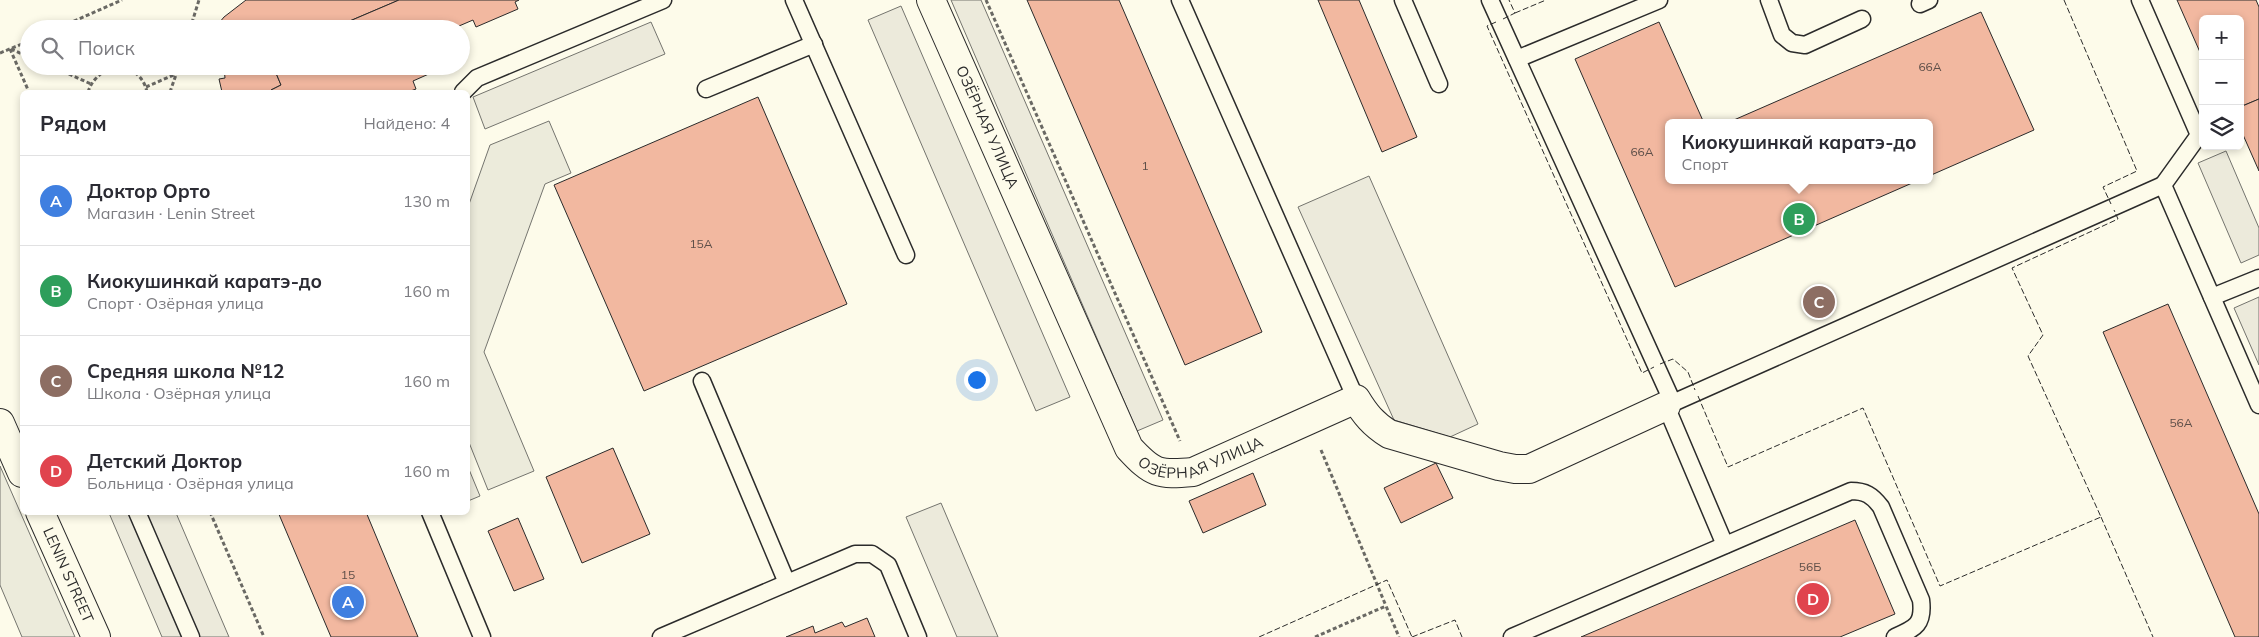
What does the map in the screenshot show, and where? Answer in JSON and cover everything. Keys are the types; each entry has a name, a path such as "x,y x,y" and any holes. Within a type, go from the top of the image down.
{"street":[{"name":"ОЗЁРНАЯ УЛИЦА","path":"931,0 1129,448 1147,468 1167,474 1193,472 1356,398"},
{"path":"1356,398 1368,418 1389,434 1515,469 1528,469 1670,404"},
{"path":"9,429 20,466"},
{"name":"LENIN STREET","path":"41,515 96,637"}],"lane":[{"path":"465,90 476,78 663,0"},
{"path":"794,0 906,255"},
{"path":"1180,0 1356,398"},
{"path":"1402,0 1439,84"},
{"path":"1490,0 1670,404 1725,545"},
{"path":"1517,59 1659,0"},
{"path":"1769,0 1782,35 1792,43 1806,45 1862,20"},
{"path":"2140,0 2199,130"},
{"path":"706,89 814,44"},
{"path":"1670,404 2164,185 2199,137"},
{"path":"2164,185 2259,405"},
{"path":"2212,298 2259,278"},
{"path":"702,381 787,583"},
{"path":"1512,637 1851,491 1863,491 1874,498 1881,507 1920,600 1922,611 1920,621 1911,630 1895,637"},
{"path":"138,515 191,637"},
{"path":"431,515 482,637"},
{"path":"661,637 855,554 872,554 888,565 918,637"}],"path":[{"path":"76,20 122,0"},
{"path":"193,20 200,0"},
{"path":"986,0 1193,472"},
{"path":"0,53 20,45"},
{"path":"10,49 20,53"},
{"path":"10,49 20,72"},
{"path":"21,75 28,90"},
{"path":"70,75 91,84"},
{"path":"89,90 91,84 99,75"},
{"path":"135,75 147,90"},
{"path":"146,87 174,75"},
{"path":"171,90 176,75"},
{"path":"1308,420 1399,637"},
{"path":"211,515 264,637"},
{"path":"1316,637 1386,606"}],"shaded area":[{"path":"951,0 981,0 1163,420 1137,431"},
{"path":"901,6 1070,397 1036,411 868,20"},
{"path":"651,22 665,54 485,129 473,97"},
{"path":"549,121 571,173 545,184 484,352 534,471 488,490 470,445 470,201 490,145"},
{"path":"2226,151 2259,228 2259,255 2241,263 2198,163"},
{"path":"1369,176 1478,424 1450,437 1394,420 1298,207"},
{"path":"2259,297 2259,365 2234,308"},
{"path":"0,466 75,637 22,637 0,585"},
{"path":"470,472 480,496 470,500"},
{"path":"941,503 998,637 957,637 906,517"},
{"path":"110,515 177,515 229,637 162,637"}],"building":[{"path":"246,0 399,0 352,20 222,20"},
{"path":"399,0 519,0 515,2 518,9 476,27 473,20 352,20"},
{"path":"1027,0 1119,0 1262,332 1185,365"},
{"path":"1318,0 1359,0 1417,137 1382,152"},
{"path":"2177,0 2256,0 2259,7 2259,99 2244,105 2244,15 2199,15 2199,50"},
{"path":"1981,12 2034,130 1933,174 1933,119 1736,119"},
{"path":"1659,22 1702,119 1665,119 1665,184 1910,184 1675,287 1575,59"},
{"path":"225,75 277,75 281,85 271,90 222,90 219,79 225,78"},
{"path":"277,75 426,75 413,81 416,89 413,90 271,90 281,85"},
{"path":"758,97 847,304 644,391 554,185"},
{"path":"2259,99 2259,171 2244,137 2244,105"},
{"path":"2168,304 2259,514 2259,637 2235,637 2103,332"},
{"path":"613,448 650,534 582,563 546,477"},
{"path":"1436,463 1453,498 1401,523 1384,488"},
{"path":"1253,473 1266,505 1203,533 1189,501"},
{"path":"279,515 367,515 418,637 331,637"},
{"path":"518,518 544,579 514,591 488,531"},
{"path":"1855,520 1895,614 1840,637 1581,637"},
{"path":"867,618 875,637 786,637 813,626 815,633 842,622 845,627"}],"fence":[{"path":"1503,19 1515,13 1509,0"},
{"path":"1515,13 1546,0"},
{"path":"2064,0 2137,171 2103,187 2111,204"},
{"path":"1496,22 1487,26 1642,373 1654,367"},
{"path":"1698,396 1728,467 1863,408 1940,586 2101,517 2028,356 2043,335 2012,268 2118,219 2114,210"},
{"path":"1660,364 1673,359 1688,372 1695,390"},
{"path":"2101,517 2153,637"},
{"path":"1259,637 1387,580 1412,637"},
{"path":"1412,637 1455,620 1462,637"}],"place":[{"name":"Киокушинкай каратэ-до","path":"1799,219"},
{"name":"Средняя школа №12","path":"1819,302"},
{"name":"Детский Доктор","path":"1813,599"},
{"name":"Доктор Орто","path":"348,602"}]}
